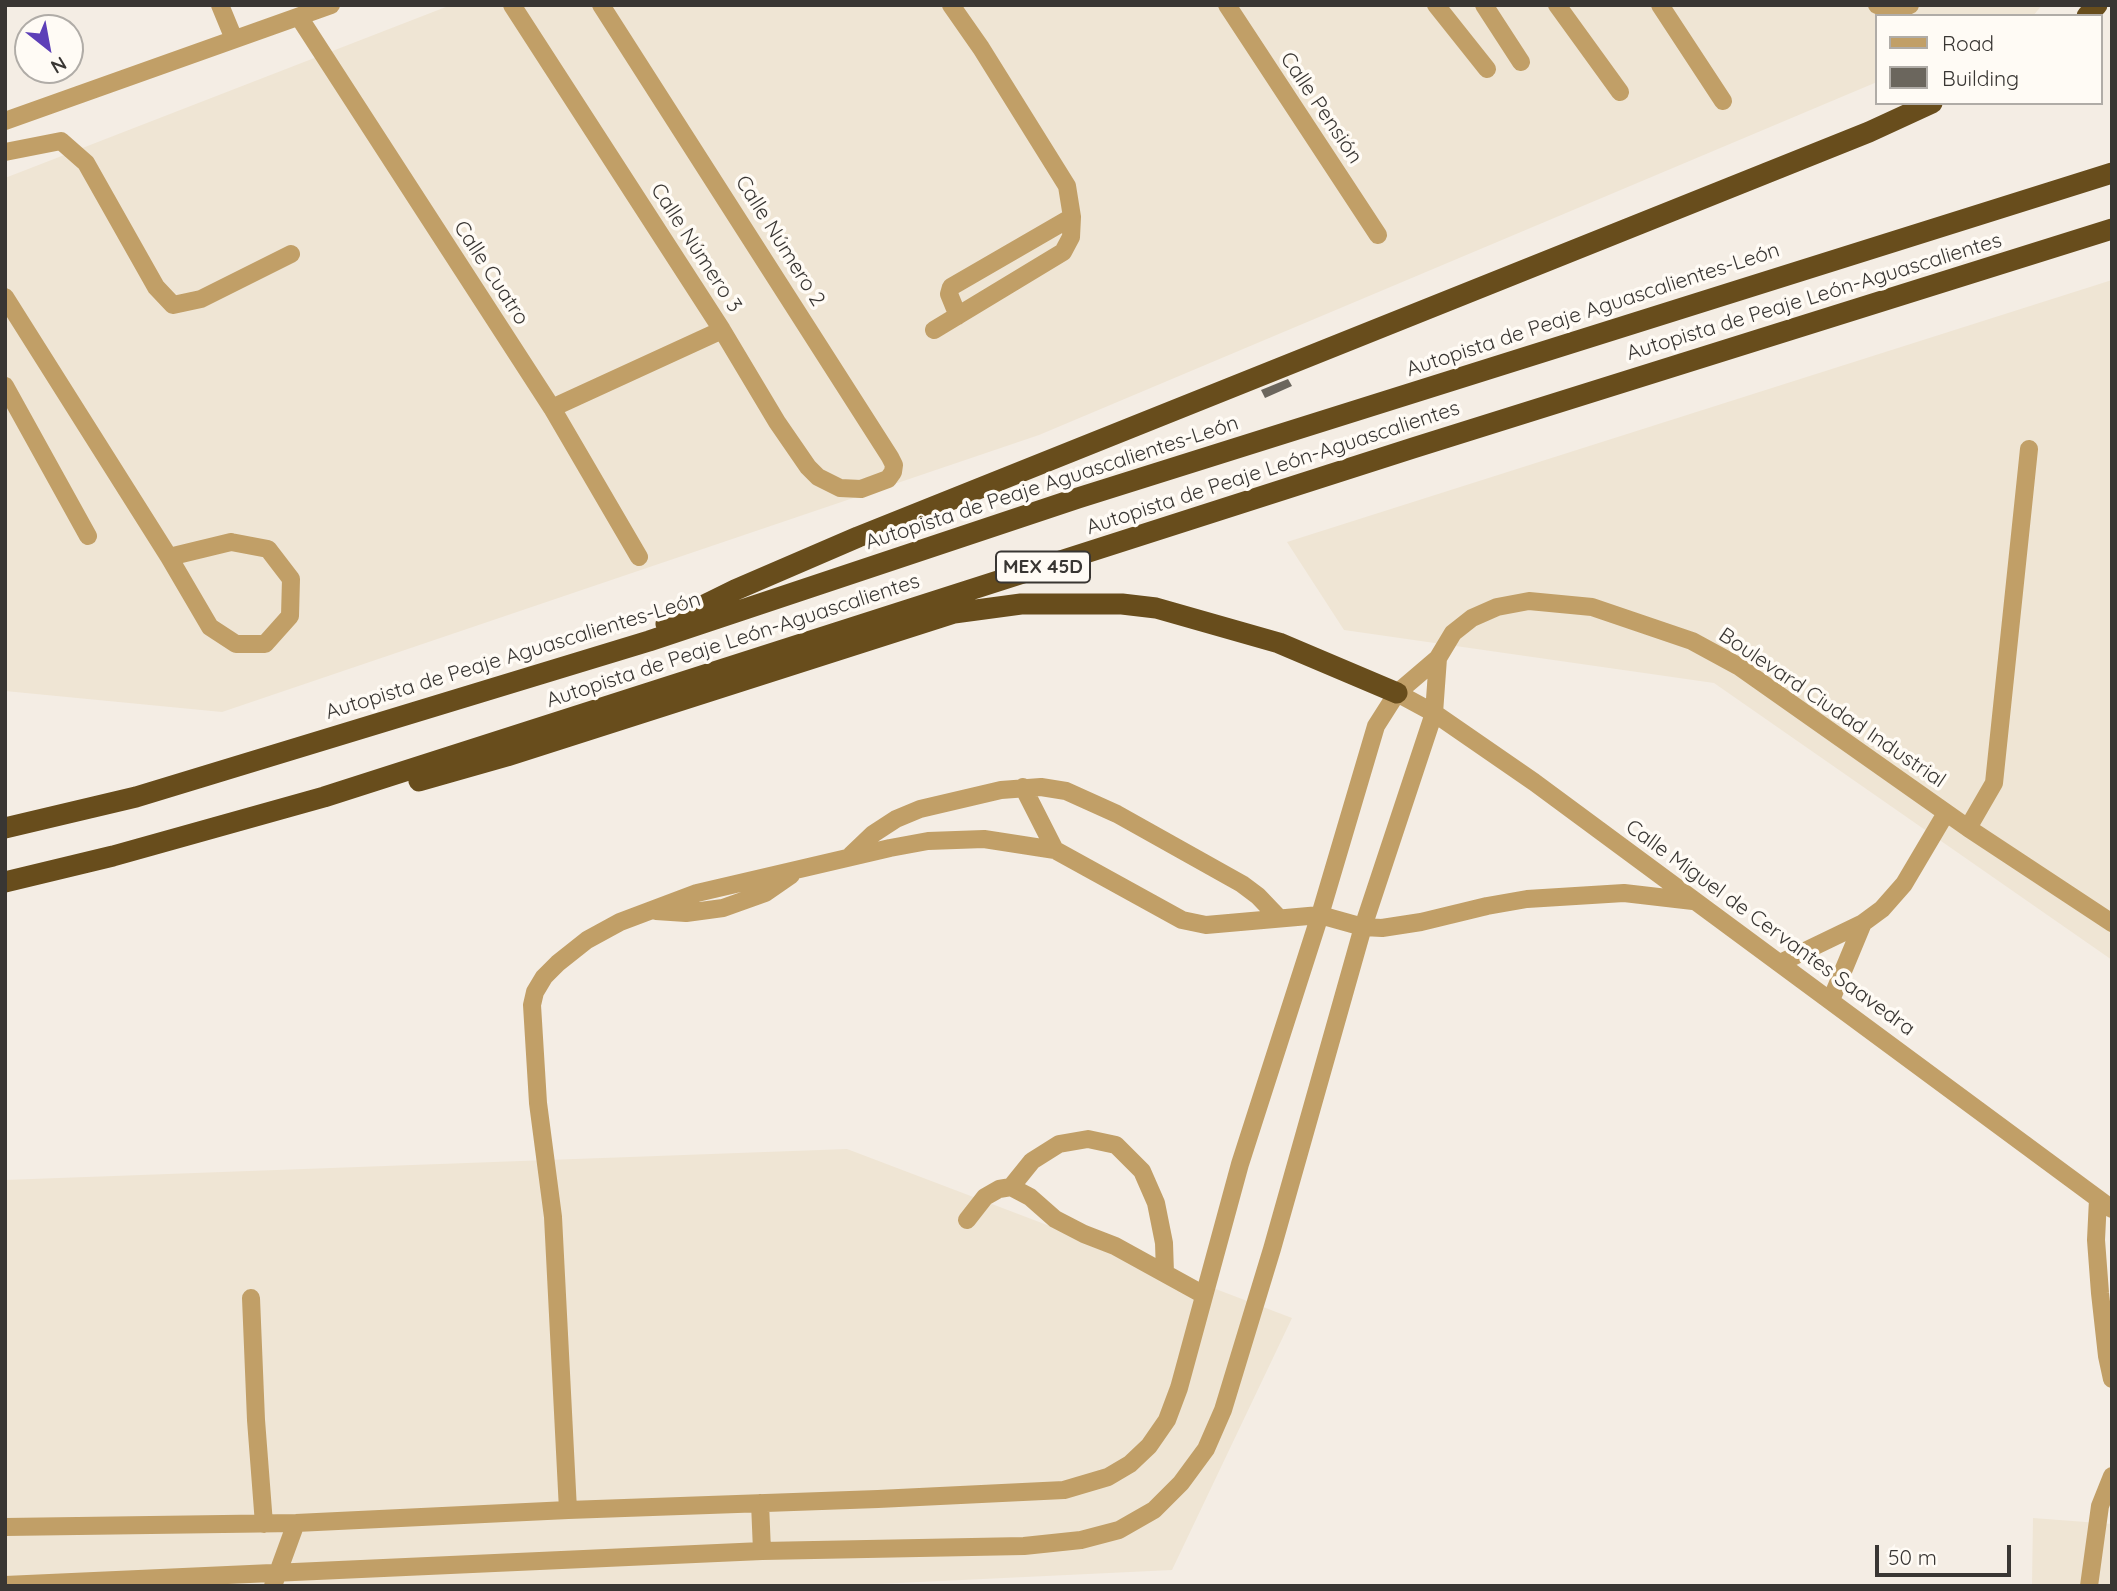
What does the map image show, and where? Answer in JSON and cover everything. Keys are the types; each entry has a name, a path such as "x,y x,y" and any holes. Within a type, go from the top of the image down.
{"highway":[{"path":"649,641 667,623 696,608 858,537 1856,137 1928,105"},
{"name":"Autopista de Peaje Aguascalientes-León","path":"5,828 136,797 649,641 1079,498 2112,173"},
{"name":"Autopista de Peaje León-Aguascalientes","path":"5,882 113,856 324,797 1413,448 2112,229"},
{"path":"324,797 355,795 421,780 507,756 954,613 1021,604 1122,604 1156,608 1279,643 1397,693"}],"street":[{"path":"220,5 234,39"},
{"path":"5,121 331,5"},
{"name":"Calle Número 3","path":"512,5 808,467 829,484 840,488 861,489"},
{"name":"Calle Número 2","path":"601,5 890,457 894,465 888,479 861,489"},
{"path":"934,330 1063,252 1071,237 1072,217 1067,186 951,5"},
{"name":"Calle Pensión","path":"1227,5 1378,235"},
{"path":"1436,5 1486,69"},
{"path":"1484,5 1521,62"},
{"path":"1557,5 1620,92"},
{"path":"1660,5 1723,101"},
{"path":"1877,5 1892,10 1910,5"},
{"name":"Calle Cuatro","path":"299,17 552,408 639,557"},
{"path":"5,152 61,141 86,163 156,287 173,305 201,299 291,254"},
{"path":"958,316 949,294 951,287 1072,217"},
{"path":"5,297 210,626 236,644 265,644 290,616 291,579 268,550 231,542 169,557"},
{"path":"552,408 722,330"},
{"path":"5,386 88,536"},
{"path":"1968,828 1994,783 2029,449"},
{"name":"Boulevard Ciudad Industrial","path":"5,1527 296,1523 1064,1490 1108,1478 1130,1464 1149,1446 1167,1420 1190,1352 1240,1164 1320,915 1376,726 1397,693 1438,658 1453,633 1472,618 1497,607 1530,601 1592,607 1692,641 1738,666 1946,813 2112,923"},
{"path":"5,1585 276,1578 762,1551 1024,1546 1081,1541 1119,1530 1154,1510 1181,1483 1206,1449 1223,1410 1272,1249 1363,927 1434,713 1438,658"},
{"name":"Calle Miguel de Cervantes Saavedra","path":"1397,693 1434,713 1534,782 2105,1204"},
{"path":"849,858 873,834 908,814 947,801 1023,787 1066,791 1117,814 1242,884 1279,918"},
{"path":"1023,787 1055,850"},
{"path":"1780,963 1863,923 1894,897 1946,813"},
{"path":"568,1510 553,1217 538,1103 532,1005 535,992 544,976 587,940 620,922 697,893 799,869 928,841 984,839 1055,850 1181,920 1193,924 1222,925 1320,915 1363,927 1400,926 1528,899 1624,893 1693,901"},
{"path":"1831,1000 1863,923"},
{"path":"1011,1187 1032,1161 1059,1144 1088,1139 1116,1145 1142,1171 1156,1203 1164,1243 1165,1273"},
{"path":"967,1220 985,1197 999,1189 1011,1187 1030,1196 1055,1219 1115,1246 1204,1295"},
{"path":"2105,1204 2096,1240 2107,1356 2112,1379"},
{"path":"251,1298 264,1524"},
{"path":"2090,1586 2100,1506 2112,1476"},
{"path":"760,1503 762,1551"},
{"path":"276,1578 296,1523"}],"shaded area":[{"path":"451,5 2042,5 2035,14 1876,14 1876,82 1039,435 222,712 5,691 5,178"},
{"path":"2112,280 2112,960 1714,683 1344,630 1287,542"},
{"path":"847,1149 1292,1318 1172,1570 836,1586 5,1586 5,1180"},
{"path":"2033,1518 2112,1524 2112,1586 2032,1586"}],"building":[{"path":"1288,379 1292,386 1265,398 1261,390"}]}
